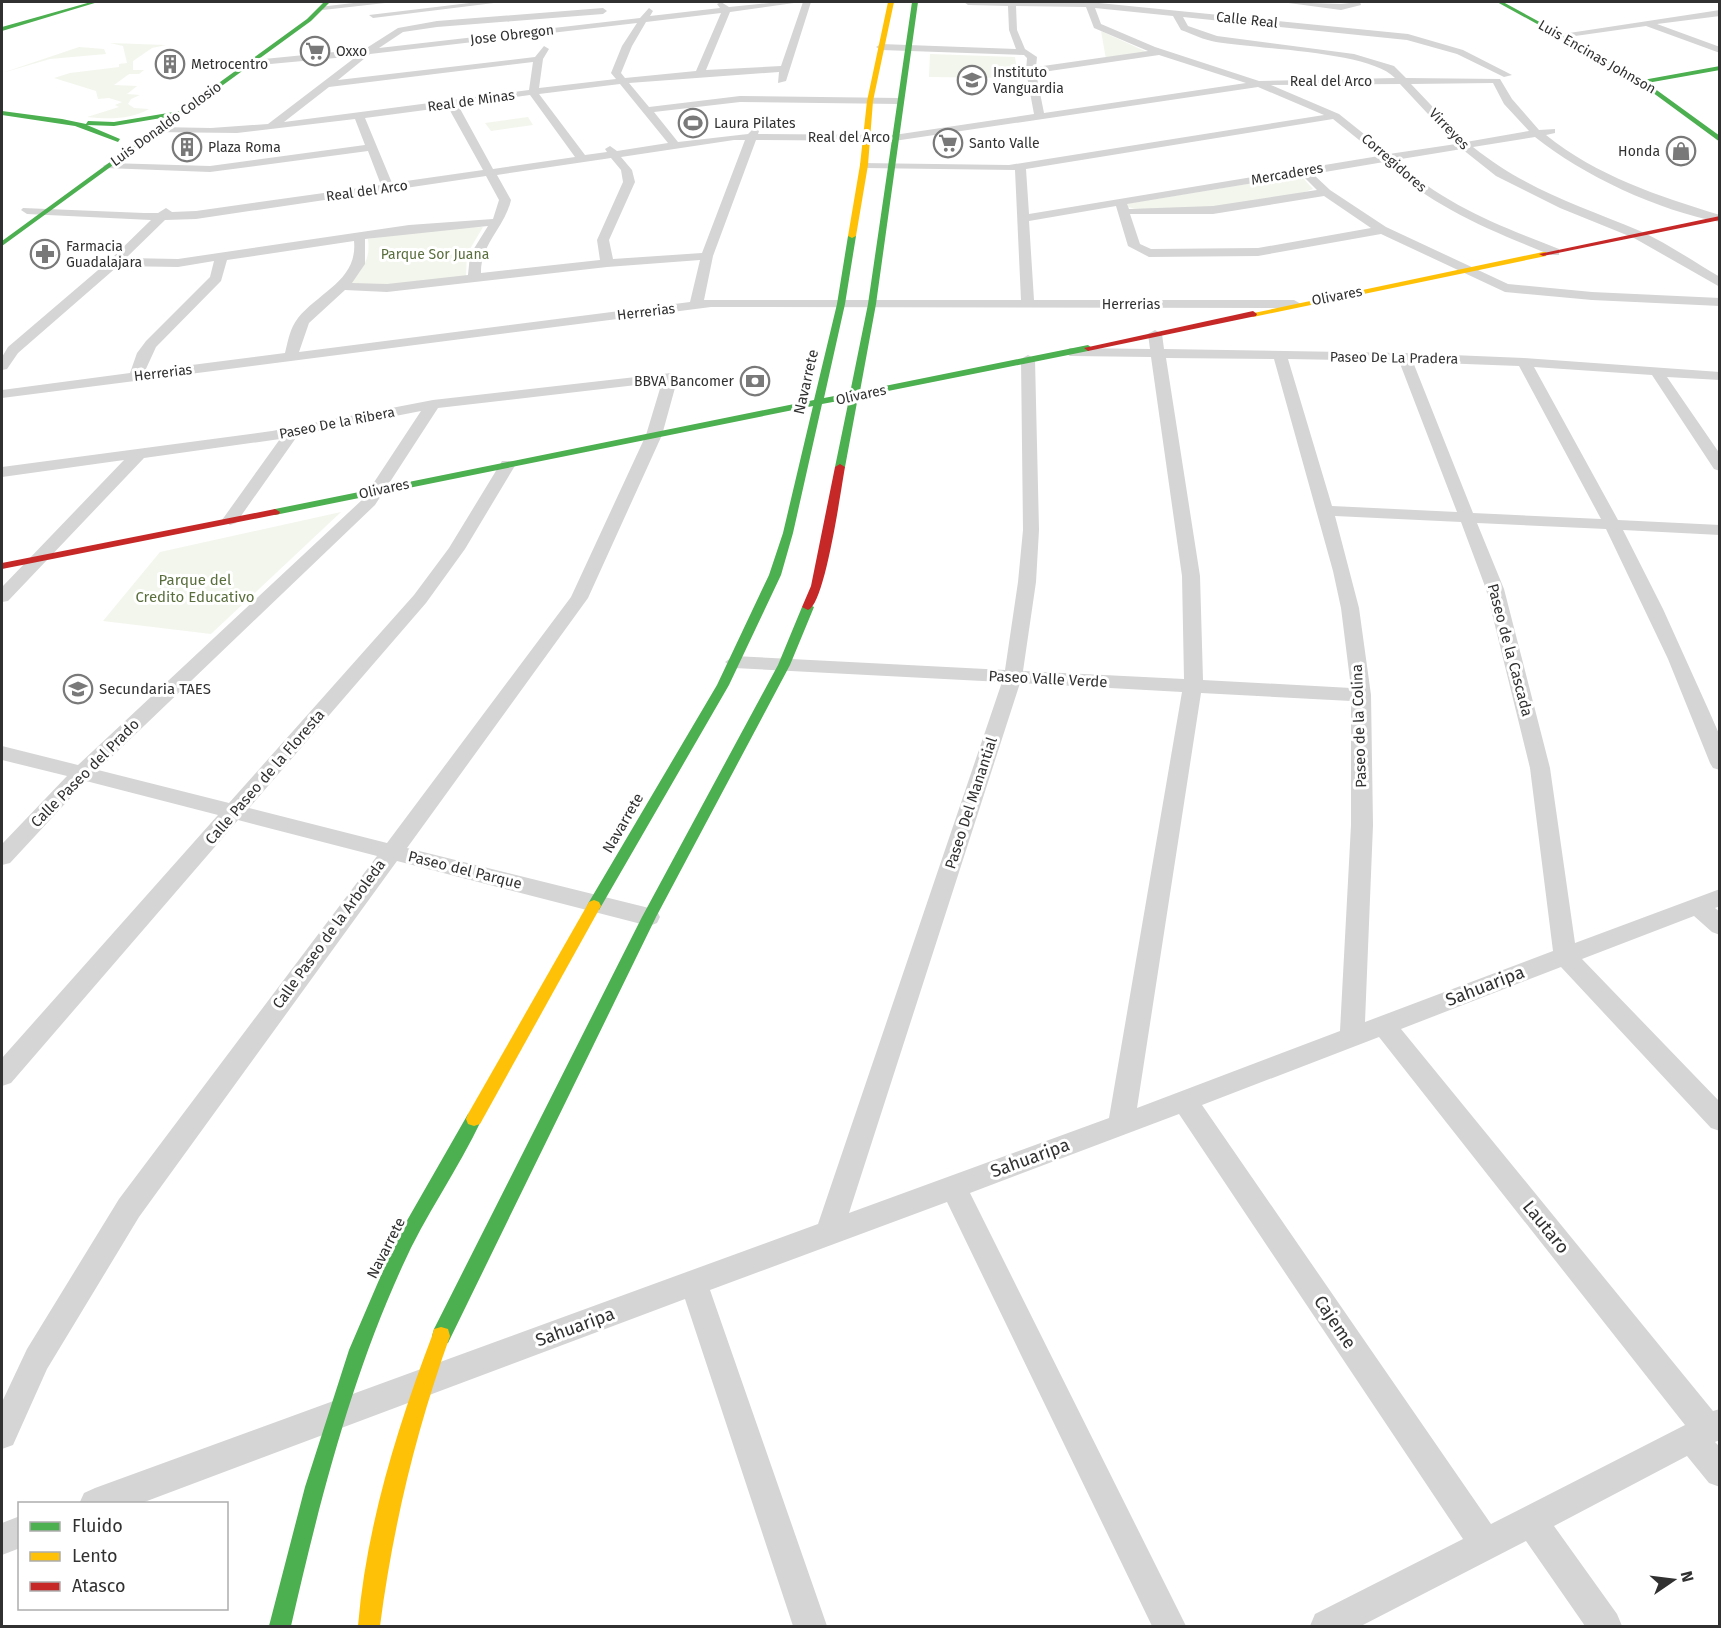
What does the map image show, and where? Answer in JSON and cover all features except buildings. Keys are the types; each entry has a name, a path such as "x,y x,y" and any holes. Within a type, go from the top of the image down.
{"main road":[{"path":"2,21 69,2"},
{"path":"2,29 95,2"},
{"name":"Luis Donaldo Colosio","path":"104,150 286,22 310,2"},
{"name":"Navarrete","path":"280,1626 298,1547 338,1412 370,1321 396,1261 595,903 734,662 775,575 788,533 840,304 864,165 870,101 891,2"},
{"path":"369,1626 375,1578 391,1499 423,1383 450,1314 649,917 784,665 817,586 872,304 915,2"},
{"name":"Luis Encinas Johnson","path":"1500,2 1643,82 1719,140"},
{"name":"Luis Encinas Johnson","path":"1524,2 1680,91"},
{"name":"Luis Donaldo Colosio","path":"2,244 48,205 109,166 325,4"},
{"path":"1643,82 1719,69"},
{"path":"1683,111 1707,111"},
{"path":"2,113 68,123 105,132 118,140"},
{"path":"68,123 114,124 181,113"},
{"name":"Luis Donaldo Colosio","path":"2,228 27,210 48,205 81,168"},
{"name":"Olivares","path":"1157,344 1294,304 1556,252 1719,216"},
{"name":"Olivares","path":"2,566 1068,352"}],"street":[{"path":"325,4 390,2"},
{"path":"373,15 498,2"},
{"name":"Jose Obregon","path":"226,65 367,52 797,2"},
{"path":"774,99 807,2"},
{"name":"Calle Real","path":"968,2 1089,5 1408,37 1451,49 1490,75 1507,75"},
{"path":"1285,2 1341,7 1356,3"},
{"path":"1012,3 1013,30 1021,51"},
{"path":"640,8 723,5 727,10 700,72"},
{"path":"1089,5 1099,38"},
{"path":"651,8 617,65 616,73 673,142"},
{"path":"271,127 388,36 417,27 617,10"},
{"name":"Virreyes","path":"1176,13 1184,28 1215,39 1354,57 1375,61 1391,68 1462,144 1483,162 1518,185 1564,207 1638,235 1719,283"},
{"path":"1560,35 1719,13"},
{"path":"1646,24 1719,50"},
{"name":"Corregidores","path":"1097,26 1156,53 1242,79 1295,98 1335,116 1352,126 1388,156 1414,183 1440,201 1556,252"},
{"path":"555,30 538,59 533,93 579,156"},
{"path":"881,47 1021,51 1030,54 1038,113"},
{"path":"1101,49 1103,61"},
{"path":"1031,71 1156,53"},
{"path":"326,84 538,59"},
{"name":"Real de Minas","path":"157,130 203,133 271,127 700,72 785,69"},
{"name":"Real del Arco","path":"48,205 196,215 673,142 754,133 867,136 895,134 1242,79 1285,75 1400,78"},
{"path":"1490,75 1534,132 1557,149 1605,176 1719,216"},
{"name":"Real del Arco","path":"1038,113 1291,80 1490,75"},
{"path":"646,110 703,102 774,99 899,102"},
{"path":"452,104 505,200 496,222 474,256 475,279"},
{"path":"1536,114 1569,146 1617,173 1719,216"},
{"path":"359,116 387,184"},
{"path":"864,165 1020,167 1335,116"},
{"name":"Mercaderes","path":"1024,218 1122,207 1388,156 1551,131"},
{"path":"696,305 707,256 754,133"},
{"path":"109,166 210,169 372,147"},
{"path":"607,263 603,240 629,182 626,170 612,151"},
{"path":"1020,167 1028,304"},
{"path":"1304,171 1326,192 1382,230 1469,270 1494,285 1514,290 1719,302"},
{"path":"1326,192 1213,210 1122,207 1134,246 1149,253 1258,252 1382,230"},
{"path":"2,366 13,351 115,262 166,212"},
{"path":"115,262 158,265 221,258 435,226 496,222"},
{"path":"291,357 297,333 303,321 352,276 362,254 359,236"},
{"path":"342,286 380,289 607,263 707,256"},
{"path":"136,376 144,353 151,344 216,278 221,258"},
{"name":"Herrerias","path":"2,394 696,305 738,303 1294,304"},
{"path":"1121,1125 1193,686 1194,635 1191,576 1157,344"},
{"name":"Paseo De La Pradera","path":"1068,352 1157,344 1280,355 1524,362 1719,376"},
{"name":"Paseo de la Colina","path":"1280,355 1350,608 1361,695 1362,825 1352,1035"},
{"name":"Paseo de la Cascada","path":"1404,357 1495,589 1540,768 1565,956"},
{"name":"Paseo Del Manantial","path":"829,1232 1013,677 1027,582 1031,530 1028,359"},
{"path":"1524,362 1614,525 1673,645 1719,763"},
{"path":"1658,373 1719,466"},
{"name":"Paseo De la Ribera","path":"2,472 292,433 434,404 671,377"},
{"name":"Calle Paseo de la Arboleda","path":"2,1434 37,1359 129,1208 390,851 579,598 654,435 671,377"},
{"name":"Calle Paseo del Prado","path":"2,857 82,773 358,513 378,491 434,404"},
{"path":"230,520 292,433"},
{"path":"2,597 139,454"},
{"name":"Calle Paseo de la Floresta","path":"2,1075 441,573 508,464"},
{"path":"1325,511 1719,530"},
{"name":"Paseo Valle Verde","path":"734,662 1361,695"},
{"name":"Paseo del Parque","path":"2,753 649,917"},
{"path":"1708,901 1719,926"},
{"name":"Sahuaripa","path":"98,1502 1121,1125 1708,901"},
{"path":"1565,956 1719,1120"},
{"name":"Lautaro","path":"1384,1024 1706,1430 1719,1472"},
{"name":"Cajeme","path":"1184,1100 1486,1545"},
{"path":"953,1186 1169,1626"},
{"path":"694,1283 810,1626"},
{"path":"1327,1626 1706,1430"},
{"path":"1531,1521 1605,1626"},
{"path":"2,1539 18,1533"}],"green space":[{"path":"1101,31 1149,53 1106,59"},
{"path":"110,43 166,45 152,48 133,61 133,70 144,70 139,74 129,74 114,85 137,86 127,94 140,95 131,99 128,104 134,108 149,109 127,117 87,117 119,107 115,105 122,102 109,98 98,99 96,91 54,78 70,73 119,67 119,64 127,63 123,46"},
{"path":"79,47 104,49 106,54 50,59 2,73"},
{"path":"930,54 1015,57 1018,78 929,77"},
{"path":"528,117 533,125 491,131 485,123"},
{"path":"1302,177 1313,189 1274,199 1189,209 1140,209 1124,206 1125,204"},
{"name":"Parque Sor Juana","path":"483,227 467,254 466,276 386,286 348,285 367,259 368,239 432,229"},
{"name":"Parque del Credito Educativo","path":"341,512 211,634 103,621 160,552"}],"traffic: fast":[{"path":"2,29 95,2"},
{"path":"2,244 309,20 327,2"},
{"path":"840,467 872,304 915,2"},
{"path":"1500,2 1628,72 1720,140"},
{"path":"1643,82 1720,68"},
{"path":"2,113 76,124 118,140"},
{"path":"88,123 114,124 181,113"},
{"path":"594,906 723,685 775,575 788,533 841,304 852,236"},
{"path":"275,512 1088,348"},
{"path":"441,1336 649,917 784,665 808,607"},
{"path":"280,1626 315,1487 358,1350 404,1244 474,1119"}],"traffic: slow":[{"path":"852,236 864,165 870,101 891,2"},
{"path":"1253,314 1543,254"},
{"path":"474,1119 594,906"},
{"path":"369,1626 380,1552 396,1479 416,1407 441,1336"}],"traffic: jam":[{"path":"1543,254 1720,218"},
{"path":"1088,348 1253,314"},
{"path":"808,607 817,586 840,467"},
{"path":"2,566 275,512"}],"place":[{"name":"Oxxo","path":"315,51"},
{"name":"Metrocentro","path":"170,64"},
{"name":"Instituto Vanguardia","path":"972,80"},
{"name":"Laura Pilates","path":"693,123"},
{"name":"Santo Valle","path":"948,143"},
{"name":"Plaza Roma","path":"187,147"},
{"name":"Honda","path":"1681,151"},
{"name":"Farmacia Guadalajara","path":"45,254"},
{"name":"BBVA Bancomer","path":"755,381"},
{"name":"Secundaria TAES","path":"78,689"}]}
